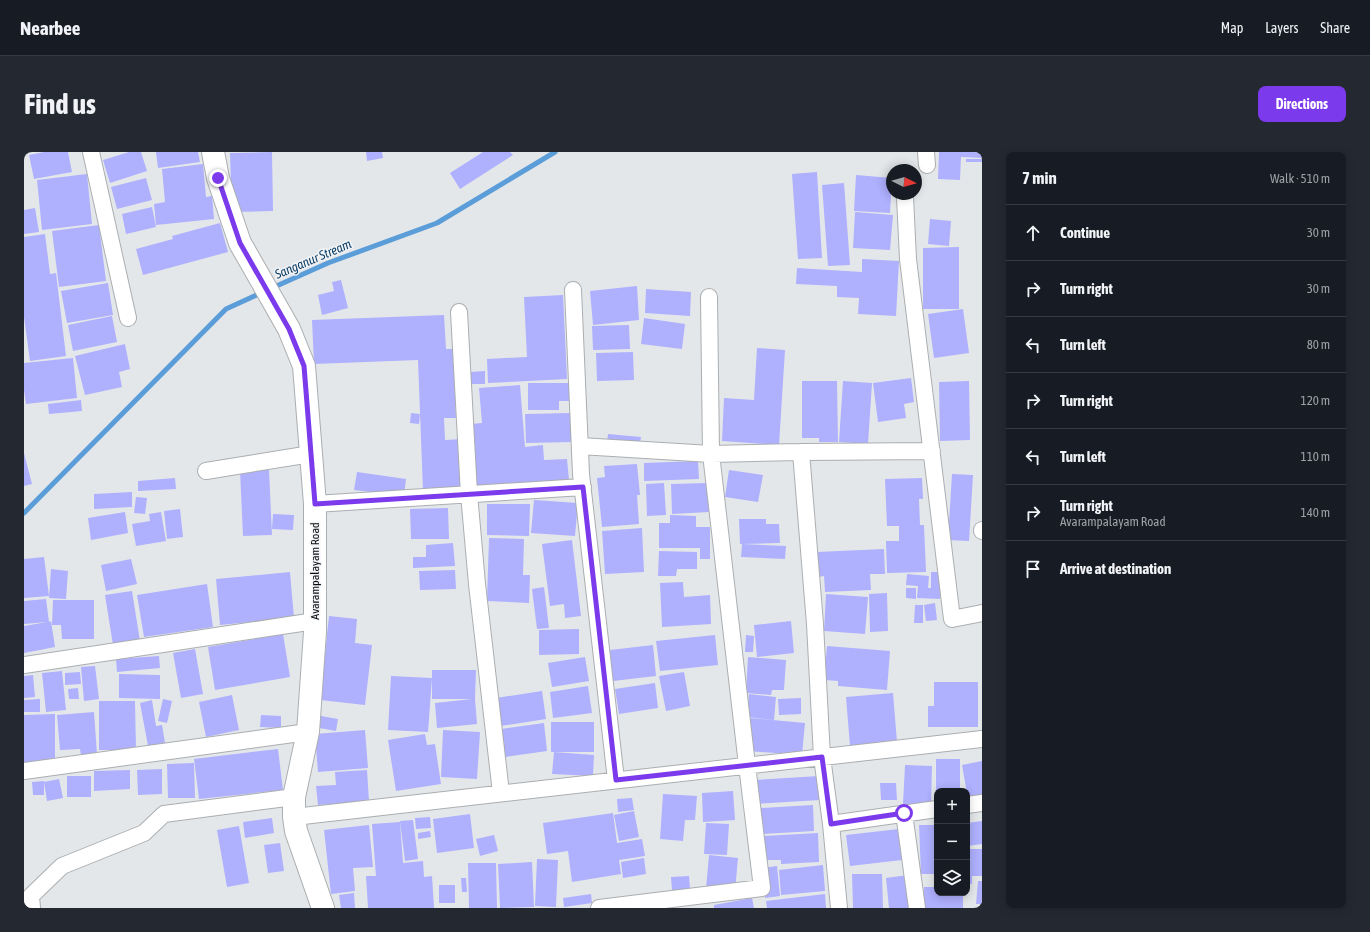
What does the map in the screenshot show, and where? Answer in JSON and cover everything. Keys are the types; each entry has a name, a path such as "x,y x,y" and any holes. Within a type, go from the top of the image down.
{"street":[{"path":"91,152 128,318"},
{"name":"Avarampalayam Road","path":"213,152 218,178 240,243 289,329 304,366 315,504 316,621 308,732 294,807 296,831 323,908"},
{"path":"905,200 908,259 952,619 982,613"},
{"path":"573,290 583,487 616,780"},
{"path":"600,908 762,888 711,454 709,296"},
{"path":"459,312 477,584 501,793"},
{"path":"580,446 711,454 932,451"},
{"path":"801,452 815,624 822,757 831,824 839,908"},
{"path":"206,471 311,454"},
{"path":"315,504 583,487"},
{"path":"24,665 316,621"},
{"path":"24,771 308,732"},
{"path":"32,908 31,896 62,866 144,833 164,814 501,793 982,739"},
{"path":"970,805 982,803"},
{"path":"831,824 934,809"},
{"path":"904,813 917,908"}],"building":[{"path":"44,152 68,152 72,172 34,179 29,155"},
{"path":"129,152 141,152 147,171 110,183 103,160"},
{"path":"156,152 198,152 200,162 158,168"},
{"path":"272,152 273,211 232,212 230,153"},
{"path":"366,152 382,152 383,158 367,161"},
{"path":"483,152 510,152 513,155 460,189 450,173"},
{"path":"939,152 982,152 982,158 961,157 960,180 938,179"},
{"path":"966,159 982,159 982,162 966,162"},
{"path":"203,164 206,197 212,196 214,219 156,225 154,204 165,202 162,169"},
{"path":"817,172 822,258 798,259 792,174"},
{"path":"87,174 92,224 42,230 37,180"},
{"path":"856,175 886,178 886,200 891,200 890,213 854,211"},
{"path":"146,178 152,200 117,209 111,187"},
{"path":"844,183 850,265 828,266 822,185"},
{"path":"152,207 156,227 126,234 122,214"},
{"path":"35,208 39,232 24,234 24,210"},
{"path":"855,212 893,215 890,250 853,248"},
{"path":"930,219 951,221 949,246 928,244"},
{"path":"220,223 228,252 143,275 136,249 173,239 172,236"},
{"path":"99,225 106,281 59,287 52,231"},
{"path":"45,234 50,274 56,273 66,356 30,361 24,317 24,237"},
{"path":"959,247 959,309 923,309 923,248"},
{"path":"862,259 899,261 896,316 858,314 859,298 837,297 837,286 796,284 797,268 862,272"},
{"path":"341,280 348,308 322,315 318,295 334,291 332,282"},
{"path":"108,283 113,315 67,323 61,291"},
{"path":"637,286 639,320 593,325 590,291"},
{"path":"646,289 691,292 690,316 645,313"},
{"path":"563,295 567,379 488,383 487,359 527,357 524,297"},
{"path":"963,309 969,353 934,358 928,314"},
{"path":"444,315 446,349 453,349 456,418 444,418 445,440 463,439 465,489 423,491 418,360 314,364 312,320"},
{"path":"112,316 117,342 73,351 68,325"},
{"path":"644,318 685,324 682,349 641,344"},
{"path":"629,325 630,349 593,350 592,326"},
{"path":"125,344 130,369 119,372 122,387 85,395 75,356"},
{"path":"757,348 785,350 779,445 722,441 724,398 754,400"},
{"path":"633,352 634,380 597,381 596,353"},
{"path":"73,358 77,398 26,404 24,390 24,363"},
{"path":"485,371 485,384 469,384 469,372"},
{"path":"911,378 914,402 904,404 906,418 878,422 873,383"},
{"path":"802,381 837,381 838,442 819,442 819,438 802,438"},
{"path":"843,381 872,383 868,444 839,442"},
{"path":"969,381 970,440 940,441 939,382"},
{"path":"528,383 570,383 570,401 559,401 559,410 528,410"},
{"path":"520,385 525,447 543,445 544,460 567,459 569,480 474,486 470,424 482,423 479,388"},
{"path":"81,400 82,411 49,414 48,404"},
{"path":"411,413 420,414 419,424 410,423"},
{"path":"571,413 572,442 526,443 525,414"},
{"path":"608,434 641,437 640,445 607,443"},
{"path":"24,453 32,484 24,486"},
{"path":"698,461 699,479 644,481 644,463"},
{"path":"637,464 640,495 637,495 639,524 602,527 597,478 605,477 604,466"},
{"path":"269,470 272,535 243,536 240,471"},
{"path":"729,470 763,475 758,502 725,497"},
{"path":"357,472 406,479 404,496 354,490"},
{"path":"952,474 973,475 969,541 948,540"},
{"path":"175,478 176,489 138,491 138,481"},
{"path":"922,478 923,499 919,499 920,525 924,525 926,572 887,573 886,541 899,541 899,526 887,526 885,479"},
{"path":"664,483 666,515 647,516 646,484"},
{"path":"708,483 709,512 672,514 671,484"},
{"path":"132,492 132,507 94,509 94,494"},
{"path":"136,497 147,498 145,514 134,513"},
{"path":"534,500 578,503 575,536 531,533"},
{"path":"487,504 530,504 529,536 487,535"},
{"path":"448,508 449,539 411,539 410,509"},
{"path":"180,509 183,537 167,539 164,511"},
{"path":"125,512 128,533 91,540 88,518"},
{"path":"161,512 166,541 136,546 132,524 150,521 149,514"},
{"path":"273,514 294,515 293,530 272,529"},
{"path":"670,515 696,516 696,527 710,527 710,559 700,559 700,548 659,548 659,523 670,523"},
{"path":"739,519 766,519 766,524 779,524 780,543 740,544"},
{"path":"642,528 644,572 605,574 602,531"},
{"path":"489,538 524,539 523,575 530,575 529,603 487,601"},
{"path":"572,540 581,616 565,618 564,604 550,606 542,544"},
{"path":"453,543 455,566 413,568 413,557 426,557 426,545"},
{"path":"742,544 786,546 785,559 741,557"},
{"path":"884,549 885,574 870,574 871,590 825,592 824,576 818,577 817,552"},
{"path":"659,551 697,552 697,569 677,569 676,576 658,576"},
{"path":"44,557 49,596 24,598 24,559"},
{"path":"131,559 137,584 106,591 101,565"},
{"path":"51,569 68,571 66,599 49,598"},
{"path":"455,570 456,589 420,590 419,571"},
{"path":"290,572 294,618 220,625 216,579"},
{"path":"931,572 941,572 940,599 917,598 918,586 906,585 907,574 929,576 928,588 931,588"},
{"path":"683,582 684,597 710,595 711,624 662,627 660,583"},
{"path":"207,584 213,627 144,637 137,595"},
{"path":"544,587 549,628 537,629 532,589"},
{"path":"906,588 916,588 916,599 906,598"},
{"path":"132,591 140,641 113,645 105,595"},
{"path":"887,593 888,631 870,632 869,594"},
{"path":"826,594 868,597 865,634 824,631"},
{"path":"46,599 49,622 51,621 55,647 24,653 24,626 47,622 24,624 24,601"},
{"path":"53,600 94,600 94,639 62,639 61,625 52,625"},
{"path":"935,603 937,620 926,621 924,605"},
{"path":"915,605 923,605 923,623 914,623"},
{"path":"329,616 357,619 355,643 372,645 365,705 320,700"},
{"path":"791,621 794,653 757,657 754,625"},
{"path":"579,629 579,654 539,655 539,630"},
{"path":"283,634 290,677 215,690 208,647"},
{"path":"715,635 718,665 660,671 656,641"},
{"path":"746,635 754,636 753,652 745,652"},
{"path":"653,645 656,676 613,681 610,650"},
{"path":"827,646 890,651 887,690 838,686 838,681 824,680"},
{"path":"195,649 203,694 181,698 173,653"},
{"path":"159,656 160,668 117,672 116,659"},
{"path":"585,657 589,681 552,687 548,663"},
{"path":"748,657 786,660 784,690 772,690 771,695 746,693"},
{"path":"95,666 99,699 84,701 81,667"},
{"path":"432,670 476,670 475,699 477,724 437,728 435,703 472,699 432,699"},
{"path":"62,671 66,710 46,712 42,673"},
{"path":"80,672 81,684 65,685 65,673"},
{"path":"684,672 690,706 666,711 659,676"},
{"path":"119,674 160,675 160,699 119,698"},
{"path":"33,675 35,697 24,698 24,676"},
{"path":"391,676 432,678 428,732 388,730"},
{"path":"934,682 978,682 978,727 928,727 928,706 934,706"},
{"path":"655,683 658,708 619,714 615,689"},
{"path":"588,686 592,713 553,718 550,692"},
{"path":"78,688 79,699 69,699 68,689"},
{"path":"542,691 546,719 501,726 496,698"},
{"path":"893,693 897,742 850,746 846,697"},
{"path":"749,694 776,697 774,720 747,717"},
{"path":"232,695 239,730 206,737 199,702"},
{"path":"801,698 801,714 779,715 778,699"},
{"path":"40,699 40,712 24,712 24,700"},
{"path":"163,699 172,701 167,723 158,721"},
{"path":"152,700 156,726 162,725 165,743 148,746 140,703"},
{"path":"99,701 135,701 136,750 99,750"},
{"path":"94,712 97,754 81,755 80,749 60,750 57,715"},
{"path":"55,714 55,763 24,763 24,715"},
{"path":"261,715 281,716 281,728 260,727"},
{"path":"321,716 338,719 336,731 319,728"},
{"path":"750,718 805,723 802,755 748,751"},
{"path":"551,722 594,722 594,752 551,752"},
{"path":"544,723 547,751 505,757 501,729"},
{"path":"365,730 368,768 318,772 315,734"},
{"path":"443,730 480,732 477,779 441,777"},
{"path":"425,734 427,745 435,744 441,784 396,791 388,740"},
{"path":"278,749 283,790 199,799 194,759"},
{"path":"554,752 594,755 593,776 552,774"},
{"path":"936,759 960,759 960,788 936,788"},
{"path":"982,761 982,797 970,799 970,788 966,788 962,765"},
{"path":"194,763 195,798 168,798 167,764"},
{"path":"905,765 932,766 931,805 903,804"},
{"path":"162,769 162,794 138,795 137,770"},
{"path":"130,770 130,789 94,791 94,771"},
{"path":"367,770 369,801 318,805 316,786 336,785 335,772"},
{"path":"67,776 91,776 91,797 67,797"},
{"path":"819,776 820,800 755,804 754,780"},
{"path":"59,779 63,798 47,801 44,782"},
{"path":"44,781 44,795 33,795 32,782"},
{"path":"880,783 896,783 897,800 881,800"},
{"path":"733,791 735,820 703,822 702,793"},
{"path":"663,794 697,796 695,820 685,820 683,841 660,839"},
{"path":"632,798 634,810 618,812 617,799"},
{"path":"813,805 814,831 761,834 760,808"},
{"path":"634,811 639,837 619,841 614,815"},
{"path":"613,813 617,843 642,839 645,856 619,860 621,874 572,882 568,851 547,854 543,823"},
{"path":"470,814 474,848 437,853 433,819"},
{"path":"430,817 431,828 416,829 415,818"},
{"path":"272,818 274,833 245,838 243,822"},
{"path":"413,820 418,859 405,861 400,821"},
{"path":"982,821 982,844 970,846 970,823"},
{"path":"400,822 403,863 423,861 424,877 432,876 434,908 368,908 366,876 376,876 372,824"},
{"path":"706,823 729,824 727,855 704,854"},
{"path":"369,825 373,867 353,868 355,891 331,894 324,830"},
{"path":"919,825 934,825 934,874 921,874"},
{"path":"239,826 249,883 227,887 217,830"},
{"path":"899,829 902,860 850,866 846,835"},
{"path":"430,831 431,837 418,839 418,833"},
{"path":"818,833 819,862 781,864 781,860 765,860 764,836"},
{"path":"494,835 498,851 480,856 476,839"},
{"path":"280,843 284,871 268,873 264,845"},
{"path":"970,849 982,849 982,876 972,876 972,884 970,884"},
{"path":"709,855 738,858 735,891 706,889"},
{"path":"644,858 646,874 623,878 621,862"},
{"path":"537,859 558,860 556,907 535,906"},
{"path":"532,862 534,907 500,908 498,864"},
{"path":"468,863 496,863 497,908 469,908"},
{"path":"823,865 825,891 781,895 779,870"},
{"path":"777,866 780,896 765,898 762,868"},
{"path":"852,874 882,874 883,908 853,908"},
{"path":"908,875 912,908 889,908 886,878"},
{"path":"689,876 690,889 672,890 671,877"},
{"path":"461,878 466,878 467,892 462,892"},
{"path":"978,881 982,881 982,904 976,904"},
{"path":"439,885 455,885 455,903 439,903"},
{"path":"924,887 934,887 934,896 963,896 963,908 924,908"},
{"path":"354,893 355,908 341,908 339,895"},
{"path":"591,894 592,903 564,907 563,898"},
{"path":"825,894 826,908 767,908 766,901"},
{"path":"752,898 754,908 714,908 714,905"}],"waterway":[{"name":"Sanganur Stream","path":"272,288 328,263 437,223 555,152"},
{"name":"Sanganur Stream","path":"24,513 226,309 263,292"}],"route":[{"path":"218,178 240,243 289,329 304,366 315,504 583,487 616,780 822,757 831,824 904,813"}]}
